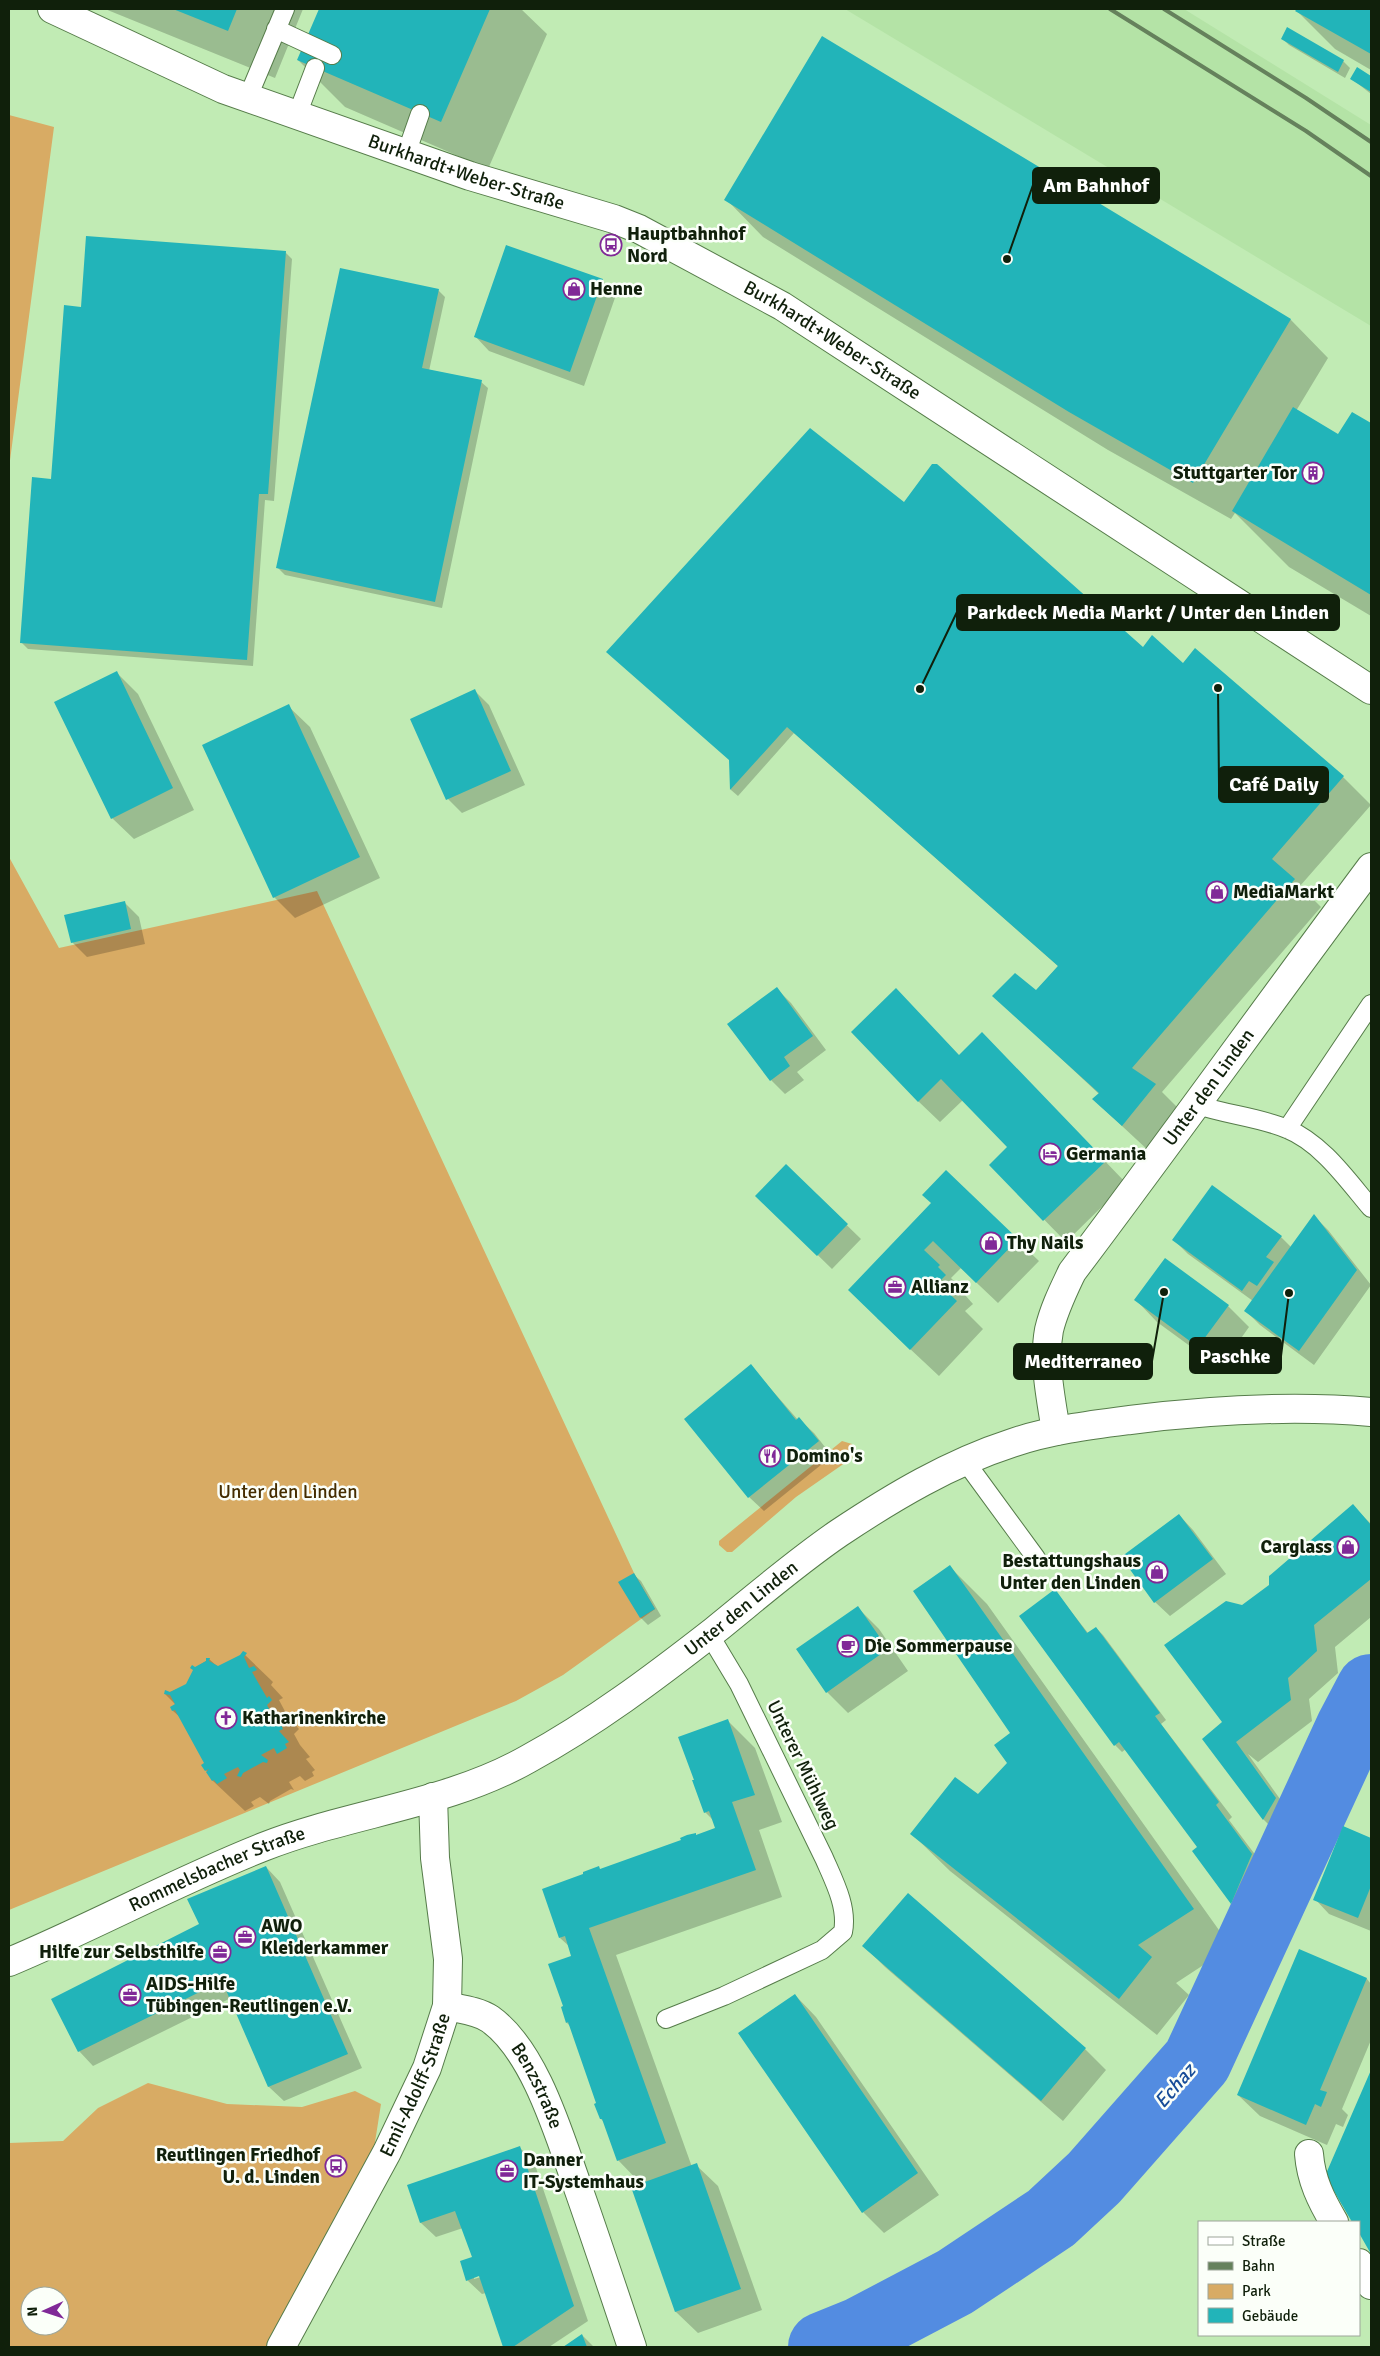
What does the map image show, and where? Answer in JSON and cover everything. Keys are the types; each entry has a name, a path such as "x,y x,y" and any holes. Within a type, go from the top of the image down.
{"street":[{"name":"Burkhardt+Weber-Straße","path":"52,9 223,89 470,176 631,226 782,306 1371,690"},
{"name":"Unter den Linden","path":"1056,1431 1048,1352 1049,1331 1058,1303 1072,1272 1198,1105 1250,1029 1371,867"},
{"name":"Unter den Linden","path":"433,1797 487,1778 524,1762 582,1727 709,1634 837,1534 896,1497 965,1461 1014,1442 1056,1431 1203,1412 1304,1408 1371,1412"},
{"name":"Rommelsbacher Straße","path":"9,1962 263,1847 314,1830 433,1797"},
{"name":"Emil-Adolff-Straße","path":"281,2347 387,2152 427,2068 447,2006 448,1959 435,1858 433,1797"},
{"name":"Benzstraße","path":"447,2006 467,2010 489,2018 506,2033 520,2051 550,2112 632,2347"},
{"path":"1309,2154 1310,2173 1320,2199 1333,2221"},
{"path":"1360,2265 1371,2285"}],"lane":[{"path":"248,98 285,9"},
{"path":"276,29 332,55"},
{"path":"298,115 314,68"},
{"path":"406,154 420,114"},
{"path":"1287,1129 1371,1004"},
{"path":"1198,1105 1287,1129 1298,1134 1324,1156 1371,1208"},
{"path":"965,1461 1036,1558"},
{"name":"Unterer Mühlweg","path":"666,2020 724,1996 822,1950 834,1942 843,1932 845,1920 834,1881 824,1858 739,1684 709,1634"}],"shaded area":[{"path":"845,9 1184,9 1371,125 1371,326"}],"green space":[{"path":"9,115 54,127 9,468"},
{"name":"Unter den Linden","path":"9,857 59,948 317,891 634,1573 655,1609 563,1675 516,1701 9,1910"},
{"path":"842,1441 852,1444 854,1451 852,1458 796,1497 732,1552 727,1552 719,1545 719,1541"},
{"path":"148,2083 227,2104 302,2107 355,2091 381,2104 367,2193 281,2347 9,2347 9,2143 63,2141 98,2108"}],"building":[{"path":"173,9 237,9 228,31"},
{"path":"319,9 490,9 441,122 297,60"},
{"path":"1297,9 1371,9 1371,54 1295,11"},
{"path":"1287,27 1344,60 1338,72 1281,39"},
{"path":"822,36 1291,319 1193,483 1069,412 724,200"},
{"path":"1357,67 1371,76 1371,92 1350,79"},
{"path":"86,236 286,251 268,494 259,494 247,660 20,643 32,477 51,479 64,305 81,307"},
{"path":"506,245 603,279 570,372 474,337"},
{"path":"340,268 439,289 422,368 482,380 435,602 276,568"},
{"name":"Stuttgarter Tor","path":"1293,407 1338,434 1352,412 1371,423 1371,595 1232,511"},
{"path":"810,428 904,502 932,464 937,464 1143,647 1152,635 1183,663 1195,648 1344,776 1272,859 1295,879 1132,1068 1156,1084 1122,1126 1092,1099 1099,1093 992,996 1015,973 1036,990 1058,966 787,727 730,790 729,760 606,652"},
{"path":"117,671 173,788 111,819 54,702"},
{"path":"475,689 511,771 446,800 410,719"},
{"path":"289,704 360,857 273,898 202,745"},
{"path":"125,901 131,929 71,943 64,915"},
{"path":"777,987 813,1036 784,1057 790,1066 770,1081 727,1024"},
{"path":"896,988 959,1055 982,1032 1106,1161 1043,1221 989,1165 1007,1147 941,1079 918,1102 851,1032"},
{"path":"786,1164 848,1224 817,1256 755,1196"},
{"path":"946,1170 1018,1239 976,1283 933,1241 924,1250 940,1265 938,1267 946,1275 938,1283 957,1301 910,1350 848,1290 931,1203 922,1195"},
{"path":"1212,1185 1282,1236 1266,1257 1274,1262 1257,1286 1249,1281 1242,1291 1172,1240"},
{"path":"1314,1214 1357,1270 1299,1351 1244,1311"},
{"path":"1165,1258 1229,1305 1198,1347 1134,1300"},
{"path":"751,1364 796,1420 799,1417 819,1441 748,1498 684,1419"},
{"path":"1353,1504 1371,1525 1371,1579 1314,1625 1317,1651 1288,1678 1291,1700 1236,1742 1276,1798 1263,1820 1202,1739 1222,1722 1164,1645 1226,1601 1242,1605 1269,1585 1269,1576"},
{"path":"1179,1514 1213,1559 1154,1603 1121,1557"},
{"path":"950,1565 1194,1909 1138,1945 1152,1957 1119,1999 910,1834 955,1777 978,1794 1007,1763 994,1745 1010,1733 913,1591"},
{"path":"634,1573 655,1609 640,1618 618,1582"},
{"path":"1055,1589 1087,1633 1096,1627 1160,1713 1155,1716 1219,1802 1216,1805 1252,1854 1231,1904 1192,1851 1197,1847 1119,1742 1114,1746 1019,1616"},
{"path":"858,1606 888,1649 826,1693 796,1649"},
{"name":"Katharinenkirche","path":"243,1651 247,1653 244,1657 249,1668 254,1666 257,1670 252,1672 267,1698 269,1696 272,1700 267,1705 278,1726 281,1725 283,1729 279,1731 289,1742 285,1744 287,1748 277,1754 274,1748 261,1755 268,1760 267,1763 263,1762 243,1773 241,1777 237,1776 240,1770 238,1767 224,1774 227,1778 217,1784 214,1780 212,1781 206,1772 209,1769 205,1771 201,1765 204,1763 175,1710 172,1711 170,1707 175,1704 170,1695 164,1694 165,1690 170,1692 186,1684 193,1670 190,1668 192,1665 195,1667 206,1661 206,1658 210,1658 209,1661 218,1666 240,1655"},
{"path":"728,1719 755,1795 732,1802 756,1870 589,1928 666,2143 617,2161 602,2119 600,2119 594,2104 596,2103 568,2022 566,2023 561,2007 563,2006 548,1964 571,1956 565,1936 559,1938 542,1889 599,1866 600,1869 681,1840 680,1838 687,1835 696,1833 696,1835 715,1828 709,1811 704,1813 678,1737"},
{"path":"1343,1826 1371,1838 1371,1886 1358,1918 1313,1900"},
{"path":"266,1866 348,2054 268,2087 222,1981 78,2052 51,1999 199,1924 187,1899"},
{"path":"908,1893 1086,2048 1041,2101 862,1946"},
{"path":"1299,1949 1367,1978 1320,2090 1327,2092 1321,2107 1315,2104 1306,2125 1237,2095"},
{"path":"795,1994 918,2173 862,2213 738,2033"},
{"path":"1371,2070 1371,2254 1360,2235 1360,2221 1351,2221 1325,2176"},
{"path":"520,2146 574,2306 513,2347 503,2347 479,2276 466,2281 460,2261 472,2257 455,2211 420,2223 407,2185"},
{"path":"697,2163 741,2289 675,2312 631,2187"},
{"path":"582,2334 587,2347 563,2347"}],"waterway":[{"name":"Echaz","path":"823,2347 860,2332 955,2282 1051,2218 1094,2178 1197,2061 1351,1727 1371,1689"}],"railway":[{"path":"1110,9 1306,131 1371,176"},
{"path":"1164,9 1306,98 1371,142"}],"place":[{"name":"Hauptbahnhof Nord","path":"611,245"},
{"name":"Am Bahnhof","path":"1007,259"},
{"name":"Henne","path":"574,289"},
{"name":"Stuttgarter Tor","path":"1313,473"},
{"name":"Café Daily","path":"1218,688"},
{"name":"Parkdeck Media Markt / Unter den Linden","path":"920,689"},
{"name":"MediaMarkt","path":"1217,892"},
{"name":"Germania","path":"1050,1154"},
{"name":"Thy Nails","path":"991,1243"},
{"name":"Allianz","path":"895,1287"},
{"name":"Mediterraneo","path":"1164,1292"},
{"name":"Paschke","path":"1289,1293"},
{"name":"Domino's","path":"770,1456"},
{"name":"Carglass","path":"1348,1547"},
{"name":"Bestattungshaus Unter den Linden","path":"1157,1572"},
{"name":"Die Sommerpause","path":"848,1646"},
{"name":"Katharinenkirche","path":"226,1718"},
{"name":"AWO Kleiderkammer","path":"245,1937"},
{"name":"Hilfe zur Selbsthilfe","path":"220,1952"},
{"name":"AIDS-Hilfe Tübingen-Reutlingen e.V.","path":"130,1995"},
{"name":"Reutlingen Friedhof U. d. Linden","path":"336,2166"},
{"name":"Danner IT-Systemhaus","path":"507,2171"}]}
